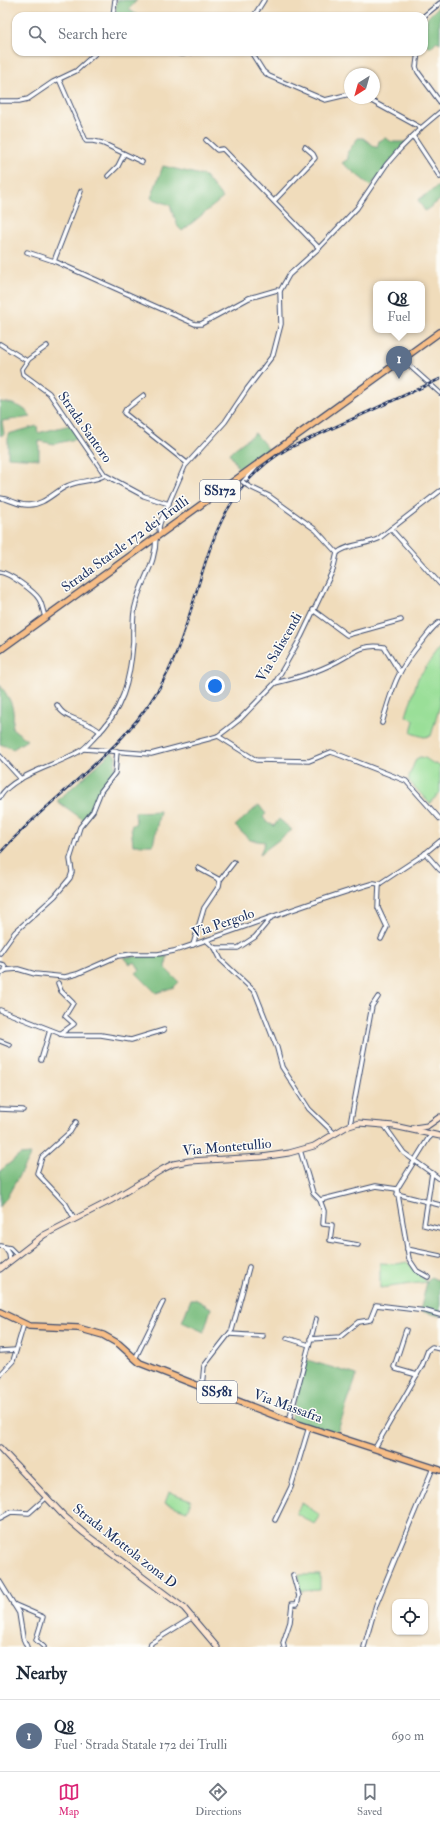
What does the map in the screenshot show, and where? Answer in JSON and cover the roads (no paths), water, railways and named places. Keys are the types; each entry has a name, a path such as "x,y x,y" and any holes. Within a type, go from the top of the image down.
{"main road":[{"name":"Strada Statale 172 dei Trulli","path":"0,650 440,332"},
{"name":"Via Massafra","path":"0,1312 29,1326 78,1328 103,1334 119,1344 140,1363 289,1421 440,1470"}],"street":[{"path":"114,12 115,0"},
{"path":"256,12 264,0"},
{"path":"428,13 440,3"},
{"path":"0,101 24,101 36,95 53,82 76,71 93,56"},
{"path":"254,56 263,71 269,76 320,98 330,99 344,96"},
{"path":"417,56 416,67 418,72 440,102"},
{"path":"59,79 86,141 96,141 142,162"},
{"path":"377,104 421,128"},
{"path":"0,797 6,789 21,779 84,748 107,725 120,704 126,689 130,672 135,604 153,563 158,528 179,477 187,463 225,422 247,388 273,355 281,324 280,291 289,275 319,248 357,208 386,165 421,128 440,112"},
{"path":"413,136 440,177"},
{"path":"206,140 217,150 223,149 319,248"},
{"path":"274,201 315,158 313,154 305,147"},
{"path":"108,176 118,166 124,154"},
{"path":"54,261 80,191"},
{"path":"27,252 54,261 197,324 249,298 277,290 280,291"},
{"path":"0,344 27,361 47,346"},
{"path":"402,359 440,393"},
{"name":"Strada Santoro","path":"27,361 22,367 22,372 49,394 106,475 144,496 169,504"},
{"path":"144,395 126,409 124,413 187,463"},
{"path":"258,464 254,471 243,482 269,496 316,530 337,553 347,547 370,543 378,539 440,491"},
{"path":"0,498 9,500 20,506 33,505 51,497 67,486 91,481 106,475"},
{"path":"391,529 440,584"},
{"name":"Via Saliscendi","path":"84,748 151,754 218,736 240,719 275,683 301,637 333,570 337,553"},
{"path":"0,572 6,573 35,594 40,600 45,617"},
{"path":"313,610 347,635 401,620"},
{"path":"382,723 393,685 399,671 406,660 440,622"},
{"path":"275,683 329,665 359,648 372,646 384,648 399,671"},
{"path":"56,705 59,710 70,718 95,727 100,732"},
{"path":"218,736 256,760 309,761 331,752 337,754 406,781 440,819"},
{"path":"0,952 14,932 55,896 70,878 72,872 70,859 80,827 92,811 101,791 115,773 117,751"},
{"path":"0,756 21,779"},
{"name":"Via Pergolo","path":"6,970 18,969 50,977 65,977 77,974 118,956 132,954 158,954 174,951 270,919 334,895 374,883 378,884 425,853 440,841"},
{"path":"425,853 440,870"},
{"path":"193,945 204,908 219,886 220,880 234,862"},
{"path":"198,868 220,880"},
{"path":"378,884 378,908 387,927 381,939"},
{"path":"215,948 238,948 256,937 270,919"},
{"path":"207,941 215,948 221,960 254,992 277,1048 282,1067 309,1109 334,1133"},
{"path":"0,964 4,965 6,970 0,974"},
{"path":"58,983 61,991 73,1002 64,1016 74,1024 60,1034"},
{"path":"350,1125 368,1035 372,1006 378,997"},
{"path":"0,1010 60,1034 74,1036 101,1035 132,1040 164,1030"},
{"path":"41,1060 50,1030"},
{"path":"0,1041 10,1045"},
{"path":"0,1109 23,1110"},
{"path":"407,1128 427,1126 440,1117"},
{"path":"74,1218 66,1204 37,1173 42,1157 70,1132 76,1122"},
{"path":"433,1122 431,1128 436,1135"},
{"name":"Via Montetullio","path":"0,1269 44,1235 74,1218 110,1201 163,1168 173,1164 189,1161 262,1157 300,1150 314,1146 350,1125 367,1123 407,1128"},
{"path":"384,1124 404,1153 440,1179"},
{"path":"427,1126 440,1139"},
{"path":"427,1126 425,1129 427,1136 397,1189 407,1249 412,1266 428,1278"},
{"path":"407,1128 427,1136 436,1135"},
{"path":"300,1150 313,1193 320,1200 324,1211 324,1224 332,1226 330,1240 358,1245"},
{"path":"432,1173 424,1225 440,1229"},
{"path":"320,1200 376,1186 397,1189"},
{"path":"398,1194 440,1205"},
{"path":"2,1246 10,1248 17,1255"},
{"path":"2,1246 7,1250 10,1260"},
{"path":"407,1249 440,1256"},
{"path":"202,1386 204,1366 230,1334 249,1267"},
{"path":"135,1358 164,1302"},
{"path":"310,1339 342,1336 358,1322 370,1320 376,1305 426,1311 440,1315"},
{"path":"289,1421 316,1319"},
{"path":"0,1374 13,1361 24,1324"},
{"path":"406,1330 394,1368 417,1375"},
{"path":"230,1334 263,1336"},
{"path":"287,1338 309,1345"},
{"path":"375,1448 417,1375 428,1350 432,1347 440,1349"},
{"path":"0,1351 16,1350"},
{"path":"275,1520 291,1487 309,1427"},
{"name":"Strada Mottola zona D","path":"0,1448 84,1533 181,1605 193,1617 217,1647"},
{"path":"364,1647 376,1605 433,1468"},
{"path":"0,1518 11,1512 30,1513 47,1497"},
{"path":"284,1647 290,1622 292,1604 296,1604 298,1599 293,1575"},
{"path":"0,1582 18,1613 23,1638 27,1647"},
{"path":"13,1604 43,1617 36,1640 44,1647"},
{"path":"150,1647 151,1643 193,1617"}],"railway":[{"path":"0,853 45,808 91,768 113,746 134,724 153,698 169,670 192,608 211,547 223,518 239,492 260,468 289,448 440,379"}],"place":[{"name":"Q8","path":"399,379"}]}
